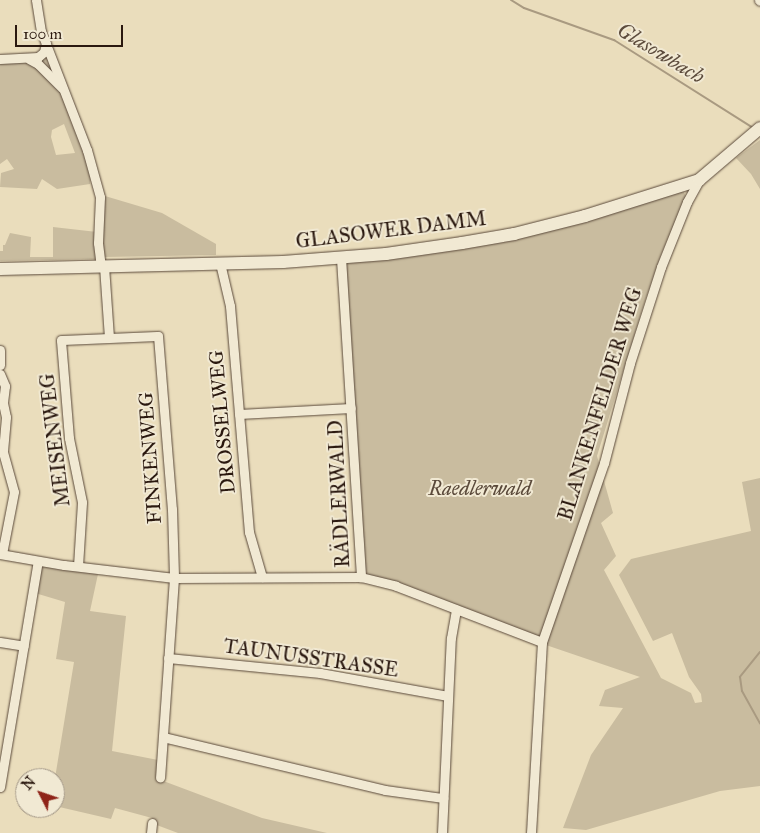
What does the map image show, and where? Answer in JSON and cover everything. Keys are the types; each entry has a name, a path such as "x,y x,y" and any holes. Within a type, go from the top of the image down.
{"street":[{"path":"36,0 41,31 87,150 100,197 98,243 103,266 109,337"},
{"path":"0,59 38,58 44,52 46,43"},
{"path":"29,58 38,64 65,92"},
{"name":"GLASOWER DAMM","path":"0,269 220,264 341,258 436,247 514,234 617,206 699,180 757,131"},
{"name":"BLANKENFELDER WEG","path":"531,833 542,642 604,463 630,363 658,274 673,233 699,180"},
{"name":"RÄDLERWALD","path":"341,258 361,577"},
{"name":"DROSSELWEG","path":"220,264 230,306 249,532 262,577"},
{"name":"FINKENWEG","path":"109,337 158,336 172,509 174,578 160,778"},
{"name":"MEISENWEG","path":"78,566 82,502 68,438 61,340 109,337"},
{"path":"0,350 0,366"},
{"path":"0,374 5,386 2,403 6,416 3,452 14,492 1,554 38,561 174,578 361,577 396,586 542,642"},
{"name":"RÄDLERWALD","path":"239,414 351,408"},
{"path":"0,787 38,561"},
{"path":"442,833 451,638 456,609"},
{"path":"0,642 24,646"},
{"name":"TAUNUSSTRASSE","path":"168,658 320,673 448,696"},
{"path":"163,737 385,790 444,798"},
{"path":"151,833 152,823"}],"green space":[{"path":"43,55 47,57 91,174 90,184 57,189 42,179 37,189 0,187 1,173 14,169 7,159 0,164 0,61","holes":["64,124 75,153 56,155 51,137 52,130"]},
{"path":"760,140 760,189 751,174 736,158"},
{"name":"Raedlerwald","path":"683,191 686,196 661,255 644,304 597,456 613,513 601,523 616,556 604,570 661,678 691,693 695,703 702,702 701,694 689,677 672,633 653,641 619,575 631,559 751,531 742,482 760,478 760,786 720,791 586,830 563,828 591,755 623,708 599,706 605,690 640,677 543,644 363,574 346,261 383,257"},
{"path":"105,196 162,213 216,244 216,255 104,257 100,243"},
{"path":"53,227 97,232 98,259 0,261 0,251 3,251 3,245 5,245 10,233 31,237 30,257 53,257"},
{"path":"40,565 98,574 90,611 126,616 112,751 158,760 158,779 262,818 327,833 178,833 154,824 152,818 115,808 111,819 65,808 65,768 57,768 74,662 56,659 65,602 35,593"}],"waterway":[{"name":"Glasowbach","path":"511,0 524,8 614,40 753,128"},
{"name":"Glasowbach","path":"760,652 740,677 742,691 760,723"}]}
